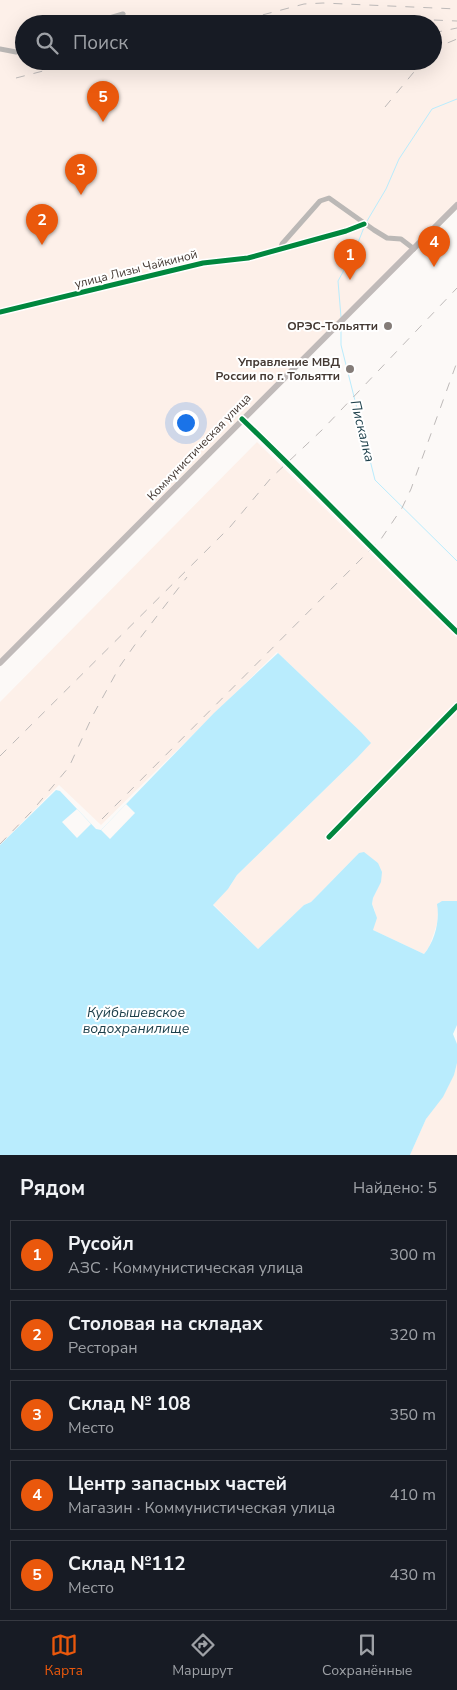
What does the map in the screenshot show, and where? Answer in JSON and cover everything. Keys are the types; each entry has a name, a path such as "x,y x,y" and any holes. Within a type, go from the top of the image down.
{"main road":[{"name":"Коммунистическая улица","path":"0,663 457,205"}],"street":[{"path":"0,49 15,52"},
{"path":"280,250 282,244 320,201 329,198 364,224 387,238 401,239 414,249"},
{"name":"улица Лизы Чайкиной","path":"0,312 203,263 248,258 346,232 364,224"},
{"path":"242,420 342,516 392,569 457,632"},
{"path":"329,837 457,706"}],"shaded area":[{"path":"0,0 457,0 457,203 0,659"},
{"path":"257,442 457,638 457,901 439,902 437,924 429,947 424,954 373,930 375,911 372,904 377,890 378,863 359,853 311,902 304,905 258,949 213,904 230,886 237,875 370,743 361,732 277,652 101,825 59,785 0,845 0,702"},
{"path":"457,1063 457,1155 410,1155 426,1119 448,1087"}],"water":[{"name":"Куйбышевское водохранилище","path":"278,653 371,743 237,875 228,889 213,905 258,949 304,905 311,902 359,853 364,852 378,863 382,872 381,882 372,904 377,918 373,930 424,954 436,930 437,904 442,901 457,901 457,1025 453,1034 457,1044 457,1063 454,1075 443,1097 426,1119 410,1155 0,1155 0,845 56,790 60,791 96,829 101,830 214,713"}],"pier":[{"path":"126,804 135,813 110,839 101,830"},
{"path":"77,809 91,824 77,838 62,822"}],"waterway":[{"name":"Пискалка","path":"367,221 386,189 399,159 432,109 457,99"},
{"name":"Пискалка","path":"341,317 338,281 355,250 365,225"},
{"name":"Пискалка","path":"341,326 341,345 375,480 457,561"}],"railway":[{"path":"262,15 304,4 323,3 457,9"},
{"path":"442,20 457,21"},
{"path":"442,31 457,28"},
{"path":"442,46 457,39"},
{"path":"16,78 47,70"},
{"path":"385,107 416,70"},
{"path":"0,756 230,527 271,478 322,430 457,288"},
{"path":"102,819 381,539 402,508 411,489 457,362"},
{"path":"0,844 32,811 69,767 93,715 120,666 187,577"}],"cycle path":[{"path":"0,312 203,263 248,258 346,231 364,224"},
{"path":"242,419 457,632"},
{"path":"329,837 457,706"}],"place":[{"name":"Склад №112","path":"103,122"},
{"name":"Склад № 108","path":"81,195"},
{"name":"Столовая на складах","path":"42,245"},
{"name":"Центр запасных частей","path":"434,267"},
{"name":"Русойл","path":"350,280"},
{"name":"ОРЭС-Тольятти","path":"388,326"},
{"name":"Управление МВД России по г. Тольятти","path":"350,369"}]}
